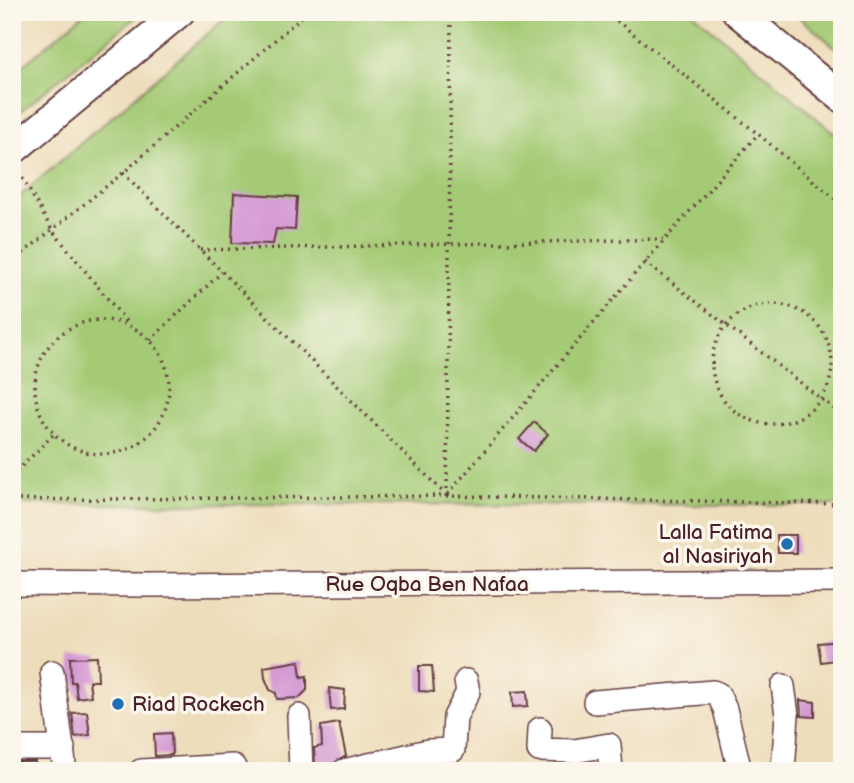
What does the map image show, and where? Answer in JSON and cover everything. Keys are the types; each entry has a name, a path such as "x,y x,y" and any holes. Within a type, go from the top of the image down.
{"main road":[{"path":"16,161 180,12"},
{"path":"737,12 842,98"}],"street":[{"name":"Rue Oqba Ben Nafaa","path":"12,584 842,581"},
{"path":"12,748 64,759 52,672"},
{"path":"344,771 428,751 453,750 455,718 468,692 466,681"},
{"path":"783,686 787,715 783,771"},
{"path":"595,702 713,692 718,694 725,709 740,771"},
{"path":"299,716 301,771"},
{"path":"540,729 539,750 574,751 609,745 611,771"},
{"path":"141,771 233,766 236,771"}],"path":[{"path":"12,262 124,173 307,12"},
{"path":"447,496 451,12"},
{"path":"547,12 614,19"},
{"path":"606,12 842,205"},
{"path":"447,496 645,262 758,134"},
{"path":"16,161 52,230 131,326 150,340 164,361 169,385 166,410 153,431 134,447 98,455 74,449 54,434 40,414 35,390 39,365 51,344 71,328 94,320 131,326"},
{"path":"124,173 447,496"},
{"path":"200,250 665,239"},
{"path":"645,262 842,415"},
{"path":"150,340 222,272"},
{"path":"769,303 788,306 805,313 819,327 828,343 832,362 829,381 821,398 807,413 788,422 767,424 747,419 729,407 717,390 711,370 713,349 726,324 734,316 751,307 769,303"},
{"path":"12,476 54,434"},
{"path":"12,500 447,496 842,504"}],"green space":[{"path":"86,12 142,12 12,118 12,75"},
{"path":"233,12 692,12 842,140 842,505 12,504 12,203"},
{"path":"793,12 842,12 842,53"}],"building":[{"path":"234,193 297,197 295,230 276,229 273,244 232,243"},
{"path":"534,422 548,434 534,451 519,439"},
{"name":"Lalla Fatima al Nasiriyah","path":"777,535 796,535 796,553 778,553"},
{"path":"842,641 842,659 821,662 818,643"},
{"path":"97,657 98,681 89,681 91,696 77,698 75,682 71,682 70,658"},
{"path":"299,661 301,677 307,676 307,690 299,698 277,699 276,693 270,690 265,678 264,667"},
{"path":"419,666 432,666 434,692 419,691"},
{"path":"329,688 345,690 344,709 331,710"},
{"path":"527,691 528,706 513,707 512,692"},
{"path":"800,700 815,702 815,717 801,716"},
{"path":"87,712 90,735 75,737 72,713"},
{"path":"339,723 346,756 333,764 315,766 314,748 322,746 321,726"},
{"path":"171,733 172,755 155,756 154,734"},
{"path":"12,762 35,762 36,771 12,771"}],"place":[{"name":"Lalla Fatima al Nasiriyah","path":"787,544"},
{"name":"Riad Rockech","path":"118,704"}]}
